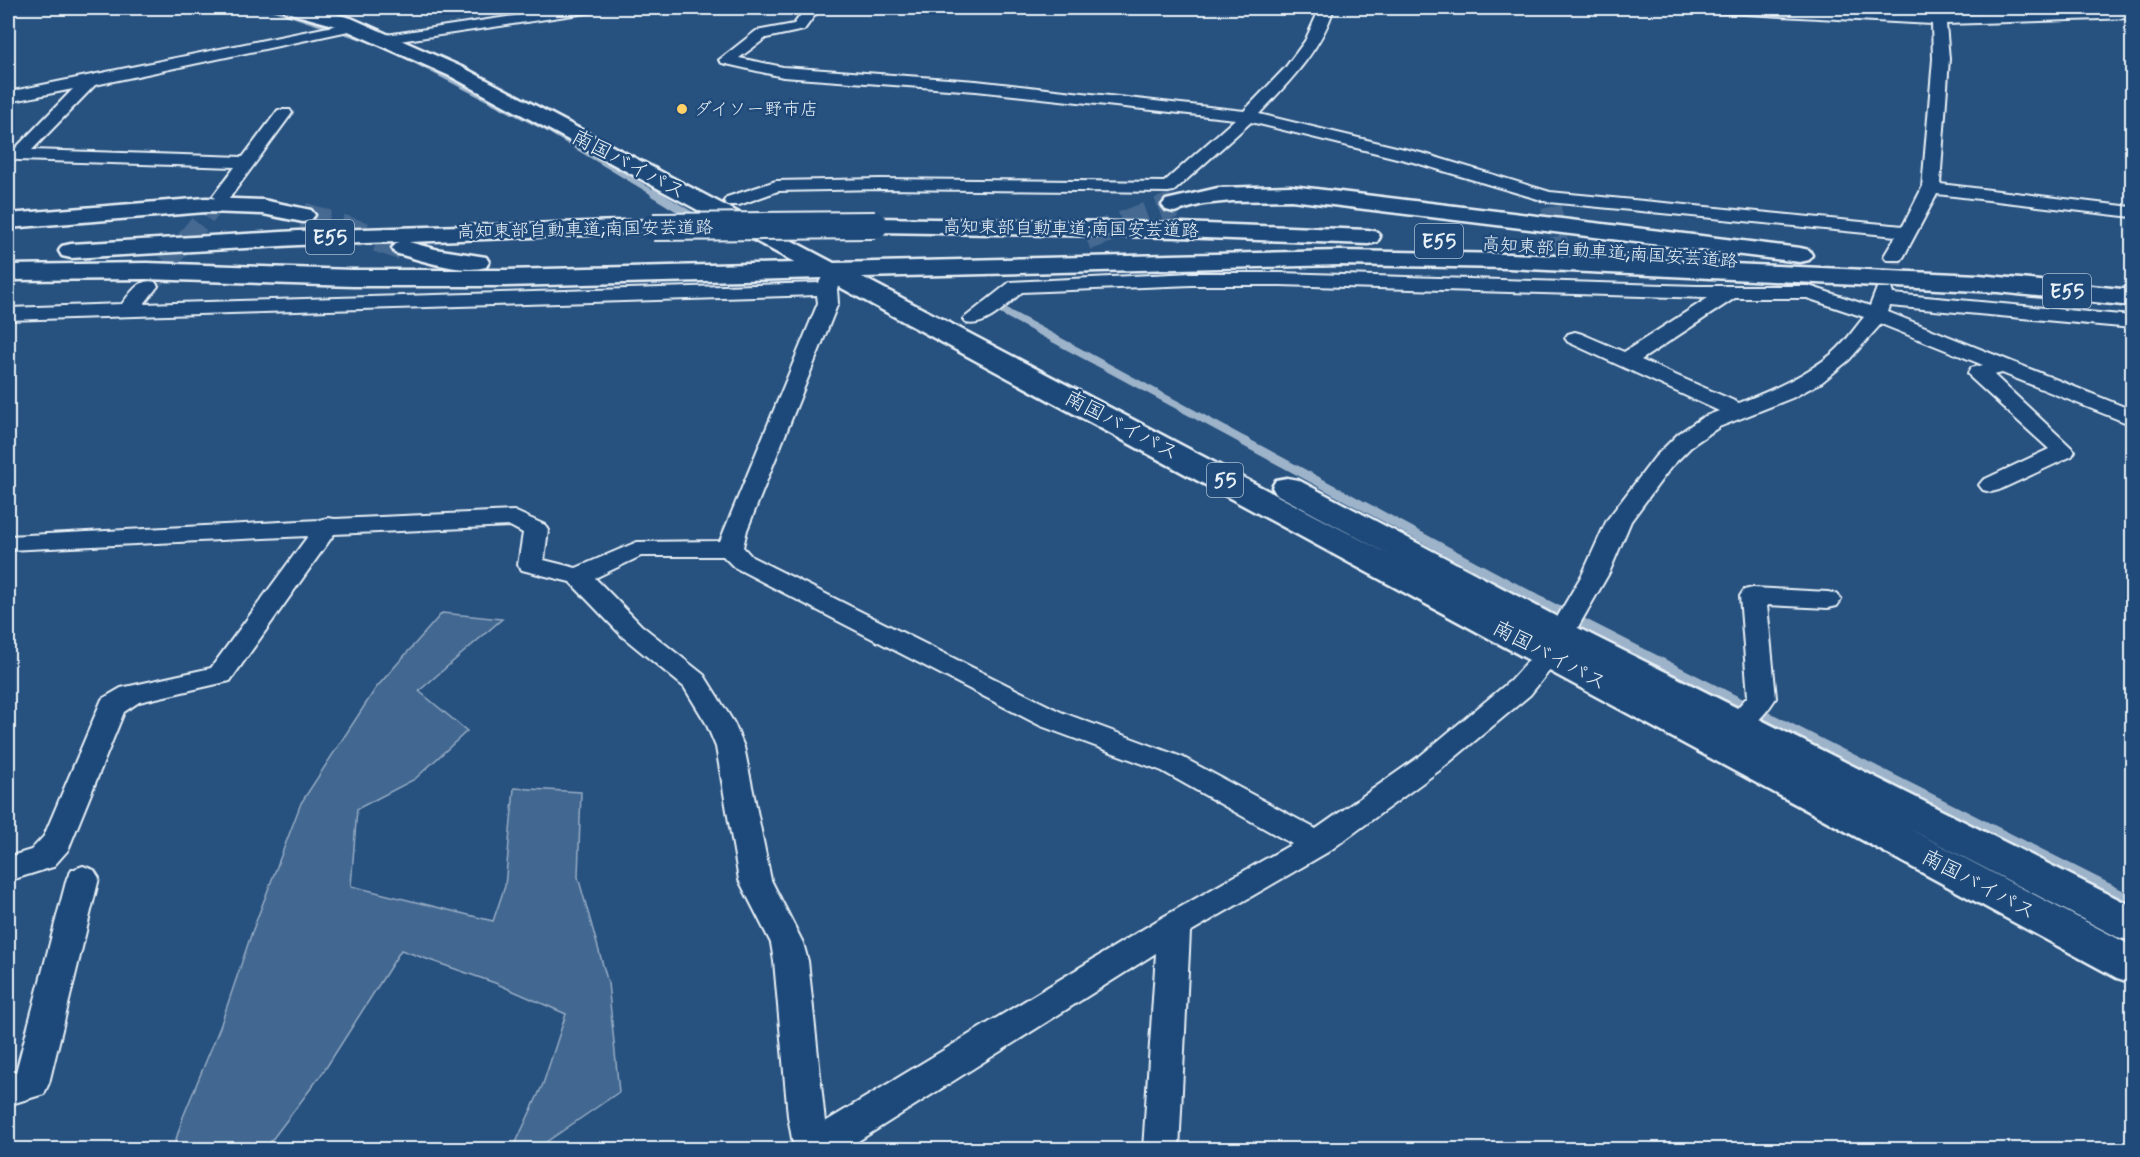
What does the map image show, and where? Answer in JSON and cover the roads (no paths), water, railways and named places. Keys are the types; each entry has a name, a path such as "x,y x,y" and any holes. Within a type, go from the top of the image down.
{"highway":[{"name":"南国バイパス","path":"293,8 339,23 397,37 733,201 837,273 876,270 1563,630 1737,724 2133,925"},
{"name":"南国バイパス","path":"397,37 459,73 806,259 1563,630 2133,966"},
{"path":"1174,205 1213,195 1252,192 1291,193 2133,296"},
{"path":"8,221 206,205 263,207 303,215"},
{"name":"高知東部自動車道;南国安芸道路","path":"8,255 298,238 653,227 875,225 1179,230 1479,243 1821,267 2133,296"},
{"path":"8,273 168,271 423,279 837,273 1020,252 1086,238"},
{"path":"404,248 469,262 508,264 806,259"},
{"path":"876,270 1352,258 1509,261 2001,285"}],"street":[{"path":"397,37 566,10 593,8"},
{"path":"813,8 799,27 761,34 727,60 783,72 976,86 1248,116 1408,155 1550,202 1909,232"},
{"path":"733,201 776,186 881,184 1168,187 1248,116 1290,71 1312,42 1327,8"},
{"path":"1707,8 1939,14 2133,14"},
{"path":"1894,256 1921,211 1931,188 1941,59 1939,14"},
{"path":"8,97 90,81 339,23"},
{"path":"13,160 90,81"},
{"path":"222,196 284,114"},
{"path":"13,160 248,162"},
{"path":"1931,188 2133,212"},
{"path":"8,314 128,310 837,273 828,303 735,530 730,548"},
{"path":"973,319 998,303 1017,286 1192,279 1280,279 1566,280 1731,291 1809,291 1881,302 2133,322"},
{"path":"128,310 148,286"},
{"path":"1626,360 1731,291"},
{"path":"1881,302 2003,366 2133,418"},
{"path":"8,543 328,525 514,518 536,530 531,565 579,576 632,631 694,681 720,723 730,747 755,880 787,943 791,961 806,1116 813,1149 1174,926 1317,844 1430,763 1520,688 1563,630 1596,573 1619,520 1663,462 1686,439 1703,428 1784,393 1815,376 1850,349 1881,302"},
{"path":"1575,338 1738,411"},
{"path":"1991,485 2064,451 1979,373 2003,366"},
{"path":"8,868 42,859 57,842 112,706 139,693 220,675 328,525"},
{"path":"579,576 637,549 730,548 743,562 1051,719 1172,764 1317,844"},
{"path":"1737,724 1762,698 1753,596 1828,600"},
{"path":"8,1090 31,1083 83,878"},
{"path":"1161,1149 1174,926"}],"waterway":[{"path":"272,8 375,42"},
{"path":"399,53 547,129 657,195"},
{"path":"654,193 698,220"},
{"path":"1001,310 1246,442"},
{"path":"1243,441 1544,603 1848,757"},
{"path":"1845,756 2132,901"}],"tunnel":[{"path":"148,286 222,196"},
{"path":"1086,238 1174,205"},
{"path":"1551,207 1564,273"},
{"path":"303,215 404,248"},
{"path":"1884,292 1894,256"}],"place":[{"name":"ダイソー野市店","path":"682,109"}]}
